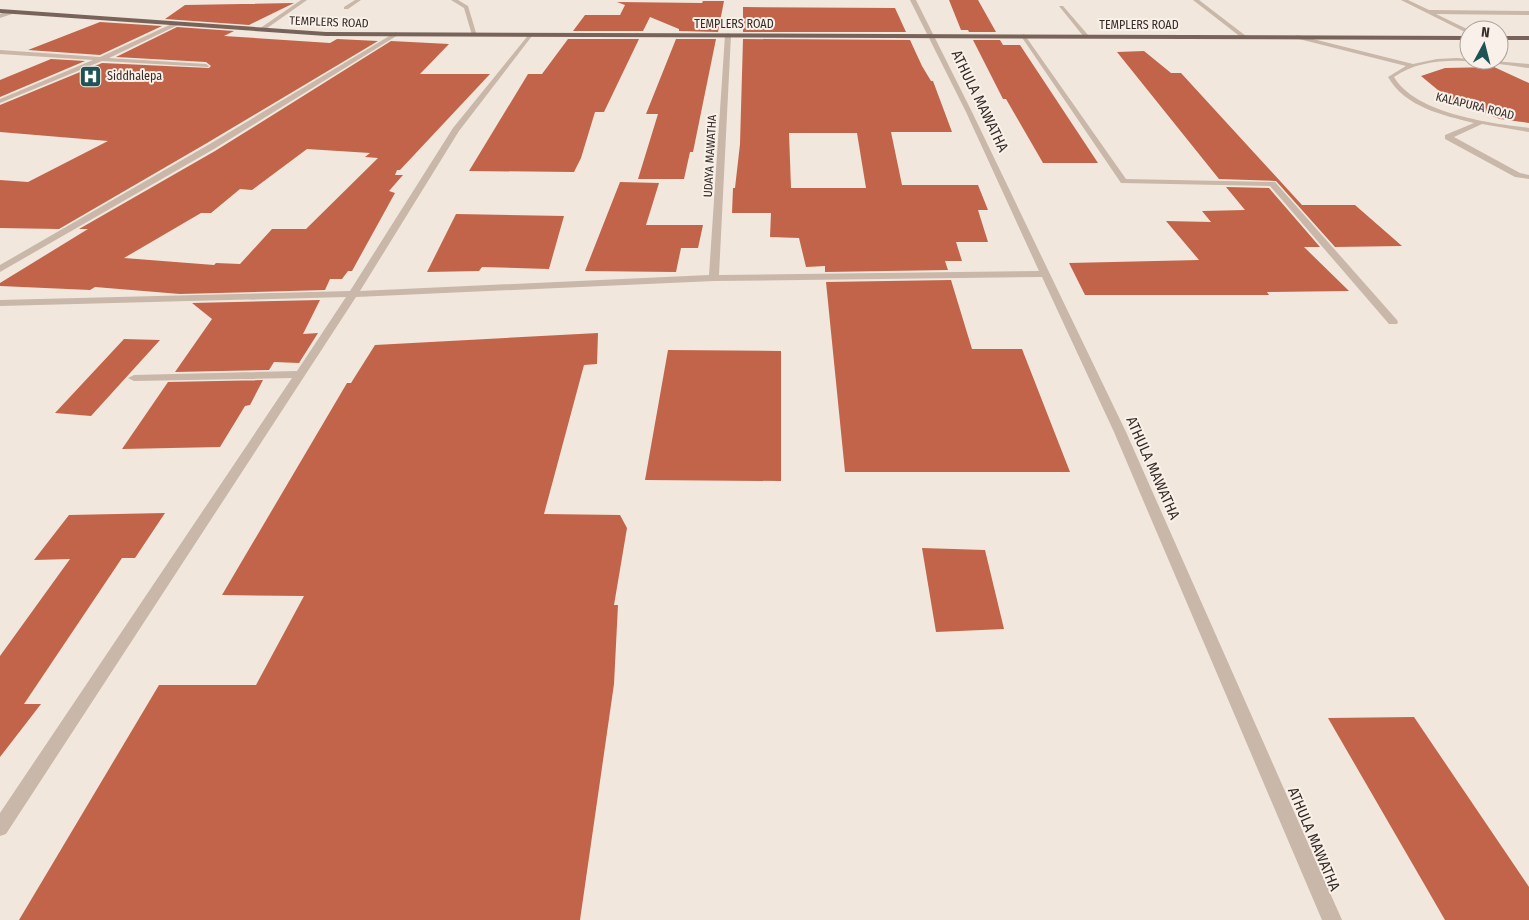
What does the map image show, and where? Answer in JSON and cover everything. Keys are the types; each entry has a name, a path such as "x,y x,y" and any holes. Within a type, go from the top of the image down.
{"main road":[{"name":"TEMPLERS ROAD","path":"0,11 261,30 396,34 1459,38"},
{"path":"1509,38 1529,38"}],"street":[{"path":"261,30 304,0"},
{"path":"346,8 358,0"},
{"path":"454,0 466,7 475,35"},
{"name":"ATHULA MAWATHA","path":"913,0 969,112 1120,432 1332,920"},
{"path":"1196,0 1244,37"},
{"path":"1404,0 1459,27"},
{"path":"1061,7 1086,36"},
{"path":"0,16 13,12"},
{"path":"1428,12 1529,13"},
{"path":"1,101 103,58 176,24"},
{"path":"0,269 211,147 396,34"},
{"path":"0,828 353,294 456,130 530,35"},
{"name":"UDAYA MAWATHA","path":"714,278 728,35"},
{"path":"1024,36 1124,181 1272,184 1392,322"},
{"name":"KALAPURA ROAD","path":"1297,37 1411,65"},
{"path":"0,52 206,66"},
{"name":"KALAPURA ROAD","path":"1529,66 1464,60 1434,61 1411,65 1398,70 1392,77 1393,85 1404,94 1440,111 1481,122 1529,130"},
{"path":"1481,122 1448,137 1518,175 1529,177"},
{"path":"0,303 353,294 714,278 1046,274"},
{"path":"134,378 300,374"}],"building":[{"path":"949,0 978,0 996,32 969,32 968,30 961,30"},
{"path":"703,1 724,1 718,32 679,31 679,29 650,17 643,31 573,31 585,15 620,15 625,5 617,2 702,3"},
{"path":"294,3 249,25 165,19 185,5"},
{"path":"743,7 895,8 906,32 743,32"},
{"path":"100,22 162,26 100,55 28,50"},
{"path":"177,27 234,31 224,36 330,43 337,39 378,41 59,229 0,228 0,180 28,182 108,141 0,132 0,105 102,63 209,68 211,66 206,62 116,57"},
{"path":"568,39 639,39 604,112 595,112 581,158 574,172 469,171 528,74 542,74"},
{"path":"676,39 716,39 693,152 690,152 684,179 638,179 658,114 646,114"},
{"path":"743,39 910,40 922,66 931,81 933,81 952,132 891,132 902,185 978,185 988,210 978,210 988,242 956,242 962,261 945,261 948,270 825,272 825,266 806,267 799,238 770,237 771,213 732,213 733,188 735,188 740,144","holes":["789,133 857,133 866,188 791,188"]},
{"path":"973,40 1000,40 1003,45 1020,45 1098,163 1043,163 1006,99 1003,99"},
{"path":"391,41 449,44 420,74 490,74 400,170 397,170 395,175 403,175 389,191 395,193 352,271 348,271 342,279 330,279 325,290 180,294 95,287 90,290 0,286 0,283 88,229 79,229 215,151","holes":["307,149 370,153 365,157 378,158 306,229 272,229 240,264 216,263 214,265 124,258 201,213 211,213 240,189 252,190"]},
{"path":"1144,51 1171,73 1181,73 1302,205 1355,205 1402,246 1335,247 1276,181 1219,179 1117,52"},
{"path":"51,59 85,61 0,97 0,80"},
{"path":"1445,68 1501,70 1529,83 1529,123 1500,119 1450,100 1421,76"},
{"path":"620,182 659,183 646,225 703,225 698,248 681,248 676,272 585,271"},
{"path":"1226,187 1269,188 1320,247 1304,247 1349,291 1267,292 1269,295 1085,295 1069,263 1199,260 1166,221 1211,222 1202,211 1245,210"},
{"path":"456,214 564,216 549,269 482,267 479,271 427,272"},
{"path":"951,280 972,349 1022,349 1070,472 845,472 826,282"},
{"path":"320,300 303,334 318,333 299,363 274,362 269,370 175,372 212,319 192,303"},
{"path":"598,333 597,364 584,365 544,514 620,515 627,528 614,605 618,605 614,684 580,920 19,920 159,685 256,685 304,596 222,595 347,383 351,383 375,345"},
{"path":"124,339 160,340 91,416 55,413"},
{"path":"668,350 781,351 781,481 645,480"},
{"path":"263,380 250,405 245,406 220,447 122,449 168,382"},
{"path":"165,513 135,558 122,558 24,704 41,704 0,757 0,656 70,559 34,560 69,515"},
{"path":"922,548 985,550 1004,629 936,632"},
{"path":"1414,717 1529,887 1529,920 1445,920 1328,718"}],"place":[{"name":"Siddhalepa","path":"91,76"}]}
